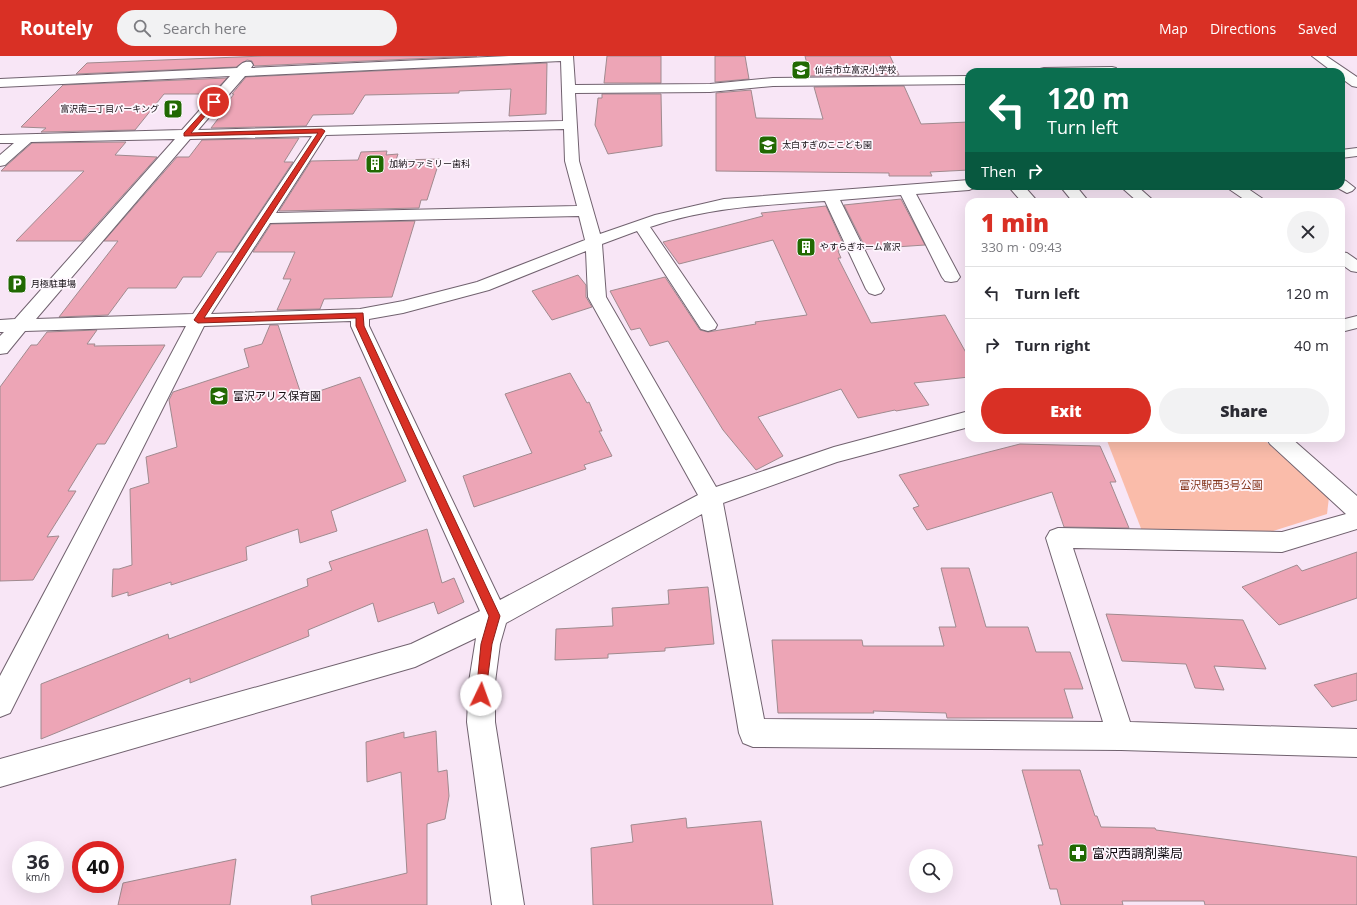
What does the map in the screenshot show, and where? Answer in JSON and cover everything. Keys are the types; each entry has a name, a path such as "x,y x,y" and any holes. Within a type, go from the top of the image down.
{"street":[{"path":"0,348 254,56"},
{"path":"0,82 567,56 572,161 594,242 597,297 711,498 753,733 967,744 1121,736 1357,743"},
{"path":"1318,56 1336,68"},
{"path":"1102,61 1108,68"},
{"path":"1345,71 1357,70"},
{"path":"1345,75 1357,83"},
{"path":"569,89 710,88 773,82 965,80"},
{"path":"0,139 570,126"},
{"path":"0,704 198,320 322,131"},
{"path":"0,162 27,139"},
{"path":"1345,154 1357,152"},
{"path":"0,326 360,315 404,307 483,286 594,242 661,218 724,204 965,185"},
{"path":"906,190 951,277"},
{"path":"1020,190 1026,198"},
{"path":"1071,190 1078,198"},
{"path":"1133,190 1142,198"},
{"path":"1240,190 1252,198"},
{"path":"831,196 875,289"},
{"path":"265,218 585,211"},
{"path":"641,225 708,325"},
{"path":"1345,259 1357,267"},
{"path":"360,315 360,326 495,616 487,644 482,674 481,722 508,905"},
{"path":"1345,325 1357,322"},
{"path":"0,773 415,655 495,616 711,498 834,455 965,420"},
{"path":"1281,442 1357,510"},
{"path":"1121,736 1058,538 1282,542 1357,520"}],"green space":[{"name":"富沢駅西3号公園","path":"1108,442 1267,442 1329,497 1327,514 1267,533 1142,531"}],"building":[{"path":"264,56 477,56 254,66 252,61 247,60 236,67 76,74 87,63"},
{"path":"607,56 661,56 661,83 604,83"},
{"path":"715,56 745,56 749,79 715,82"},
{"path":"805,56 890,56 899,75 810,76"},
{"path":"547,63 546,114 509,116 511,89 459,91 459,93 365,95 353,114 313,115 306,126 211,128 224,111 221,111 234,94 232,94 246,77"},
{"path":"227,78 212,94 164,94 135,130 41,132 46,128 21,127 63,85"},
{"path":"904,86 921,124 965,122 965,170 930,172 932,176 889,176 889,173 716,171 716,93 751,90 756,118 823,119 814,87"},
{"path":"602,94 661,94 662,146 608,154 595,125 598,98 602,98"},
{"path":"299,138 284,162 293,162 233,252 217,252 201,277 183,277 176,288 128,288 108,315 59,317 118,241 104,241 177,157 189,157 202,140"},
{"path":"126,142 115,155 157,157 82,241 16,241 84,171 1,171 6,166 32,143"},
{"path":"387,151 386,155 398,154 396,160 440,159 427,200 421,200 419,208 279,211 311,161 358,160 361,152"},
{"name":"やすらぎホーム富沢","path":"901,199 925,245 866,249 844,205"},
{"path":"826,206 846,250 838,251 841,258 838,258 871,323 945,315 965,351 965,377 914,383 929,405 895,410 858,418 841,389 758,417 783,456 756,470 723,430 668,341 650,346 640,328 631,330 610,291 665,277 700,330 708,332 756,324 755,322 807,315 773,240 679,264 663,242 763,216 761,213"},
{"path":"415,221 392,297 324,299 320,309 277,310 291,279 283,279 295,252 253,252 271,224"},
{"path":"578,275 586,285 586,297 592,307 552,320 532,291"},
{"path":"270,325 278,325 302,397 360,377 406,481 331,511 337,531 300,543 298,529 246,547 247,560 171,585 171,582 128,596 128,592 112,597 113,569 119,569 132,565 130,489 149,483 146,457 177,447 169,400 173,392 249,367 244,349 262,344"},
{"path":"97,330 87,344 95,344 94,346 165,345 105,444 97,444 68,491 76,491 47,537 59,536 33,580 0,581 0,387 31,345 37,345 47,332"},
{"path":"570,373 587,403 589,402 602,431 599,431 612,456 584,465 586,469 474,507 463,476 532,453 505,394"},
{"path":"1020,444 1100,446 1116,482 1110,482 1129,528 1064,527 1052,492 927,530 913,508 919,506 899,475"},
{"path":"427,529 442,583 454,578 464,602 438,614 434,602 378,622 373,603 308,630 309,636 190,683 190,678 41,739 41,684 168,634 169,639 308,586 307,579 332,570 329,562"},
{"path":"1357,552 1357,598 1279,625 1242,587 1297,565 1302,571"},
{"path":"941,568 969,568 986,627 1028,627 1036,652 1070,652 1083,689 1064,689 1073,718 947,718 946,713 873,711 874,713 778,713 772,640 862,640 863,646 944,646 939,627 956,627"},
{"path":"708,587 714,644 665,648 665,651 608,654 608,658 555,660 556,629 613,626 612,608 669,604 668,590"},
{"path":"1106,614 1243,620 1266,669 1214,666 1224,690 1195,688 1186,664 1122,661"},
{"path":"1357,673 1357,700 1332,707 1314,685"},
{"path":"436,731 438,772 447,770 449,796 445,819 427,824 427,905 312,905 311,896 407,873 401,772 367,782 366,742 404,732 404,738"},
{"path":"1022,770 1080,770 1095,816 1097,816 1101,827 1155,828 1156,830 1357,857 1357,905 1205,905 1204,901 1122,901 1123,905 1061,905 1057,889 1050,889 1038,845 1043,845"},
{"path":"686,818 687,828 761,821 773,905 593,905 591,848 633,842 631,825"},
{"path":"236,859 230,905 118,905 121,893 124,893 124,883"}],"place":[{"name":"仙台市立富沢小学校","path":"801,70"},
{"name":"富沢南二丁目パーキング","path":"173,109"},
{"name":"太白すぎのここども園","path":"768,145"},
{"name":"加納ファミリー歯科","path":"375,164"},
{"name":"やすらぎホーム富沢","path":"806,247"},
{"name":"月極駐車場","path":"17,284"},
{"name":"富沢アリス保育園","path":"219,396"},
{"name":"富沢西調剤薬局","path":"1078,853"}],"route":[{"path":"214,102 186,135 322,131 198,320 360,315 360,326 495,616 487,644 481,695"}]}
